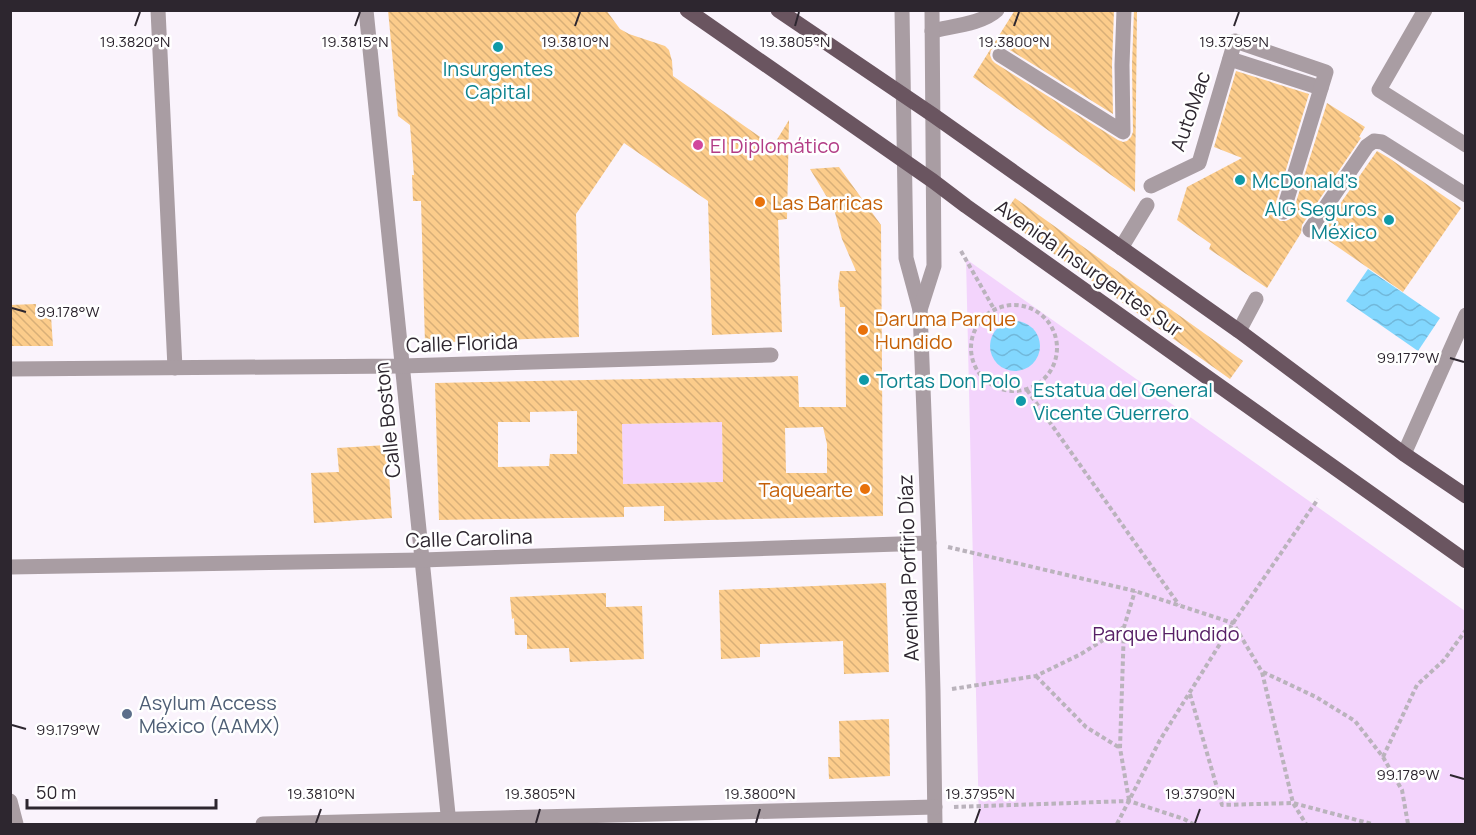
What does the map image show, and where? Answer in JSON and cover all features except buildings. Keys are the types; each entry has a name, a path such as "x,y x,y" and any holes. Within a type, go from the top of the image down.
{"main road":[{"name":"Avenida Insurgentes Sur","path":"687,10 933,181 1466,561"},
{"name":"Avenida Insurgentes Sur","path":"777,10 933,115 1239,331 1404,454 1466,496"}],"street":[{"path":"158,10 175,368"},
{"name":"Calle Boston","path":"366,10 449,822"},
{"name":"Avenida Porfirio Díaz","path":"902,10 906,258 920,310 929,543 935,825"},
{"name":"Avenida Porfirio Díaz","path":"920,310 934,266 932,10"},
{"path":"932,31 981,20 997,10"},
{"path":"1000,55 1124,132 1122,65 1124,10"},
{"path":"1425,10 1379,90 1466,145"},
{"name":"AutoMac","path":"1152,186 1199,163 1235,41 1326,72 1283,212"},
{"path":"1310,230 1367,146 1374,141 1382,142 1466,195"},
{"path":"1121,248 1147,205"},
{"path":"1239,331 1256,299"},
{"path":"1404,454 1463,326"},
{"name":"Calle Florida","path":"10,369 402,366 771,355"},
{"name":"Calle Carolina","path":"10,567 422,561 929,543"},
{"path":"10,801 16,825"},
{"path":"263,825 449,822 935,807"}],"path":[{"path":"961,251 994,309"},
{"path":"1006,305 1019,305 1032,309 1043,316 1051,326 1056,338 1057,350 1048,375 1039,384 1027,390 1014,392 990,385 980,376 974,365 971,339 976,327 994,309 1006,305"},
{"path":"1027,390 1179,605"},
{"path":"1117,825 1160,740 1233,623 1318,499"},
{"path":"929,543 1135,591 1233,623 1262,672 1293,803 1306,825"},
{"path":"1129,801 1120,748 1124,627 1135,591"},
{"path":"933,691 1036,676 1081,654 1124,627"},
{"path":"1383,757 1418,685 1444,660 1466,630"},
{"path":"1262,672 1316,697 1355,721 1383,757 1402,790 1408,825"},
{"path":"1036,676 1086,728 1120,748"},
{"path":"1189,693 1222,805 1293,803 1372,825"},
{"path":"935,807 1129,801 1184,819 1193,825"}],"green space":[{"name":"Parque Hundido","path":"966,259 1465,611 1465,824 979,824"},
{"path":"722,422 723,482 623,484 622,424"}],"water":[{"path":"1368,269 1440,318 1418,351 1346,301"},
{"path":"1015,321 1029,325 1036,332 1040,346 1036,360 1029,367 1015,371 1001,367 994,360 990,346 994,332 1001,325"}],"place":[{"name":"Insurgentes Capital","path":"498,47"},
{"name":"El Diplomático","path":"698,145"},
{"name":"McDonald's","path":"1240,180"},
{"name":"Las Barricas","path":"760,202"},
{"name":"AIG Seguros México","path":"1389,220"},
{"name":"Daruma Parque Hundido","path":"863,330"},
{"name":"Tortas Don Polo","path":"864,380"},
{"name":"Estatua del General Vicente Guerrero","path":"1021,401"},
{"name":"Taquearte","path":"865,489"},
{"name":"Asylum Access México (AAMX)","path":"127,714"}]}
